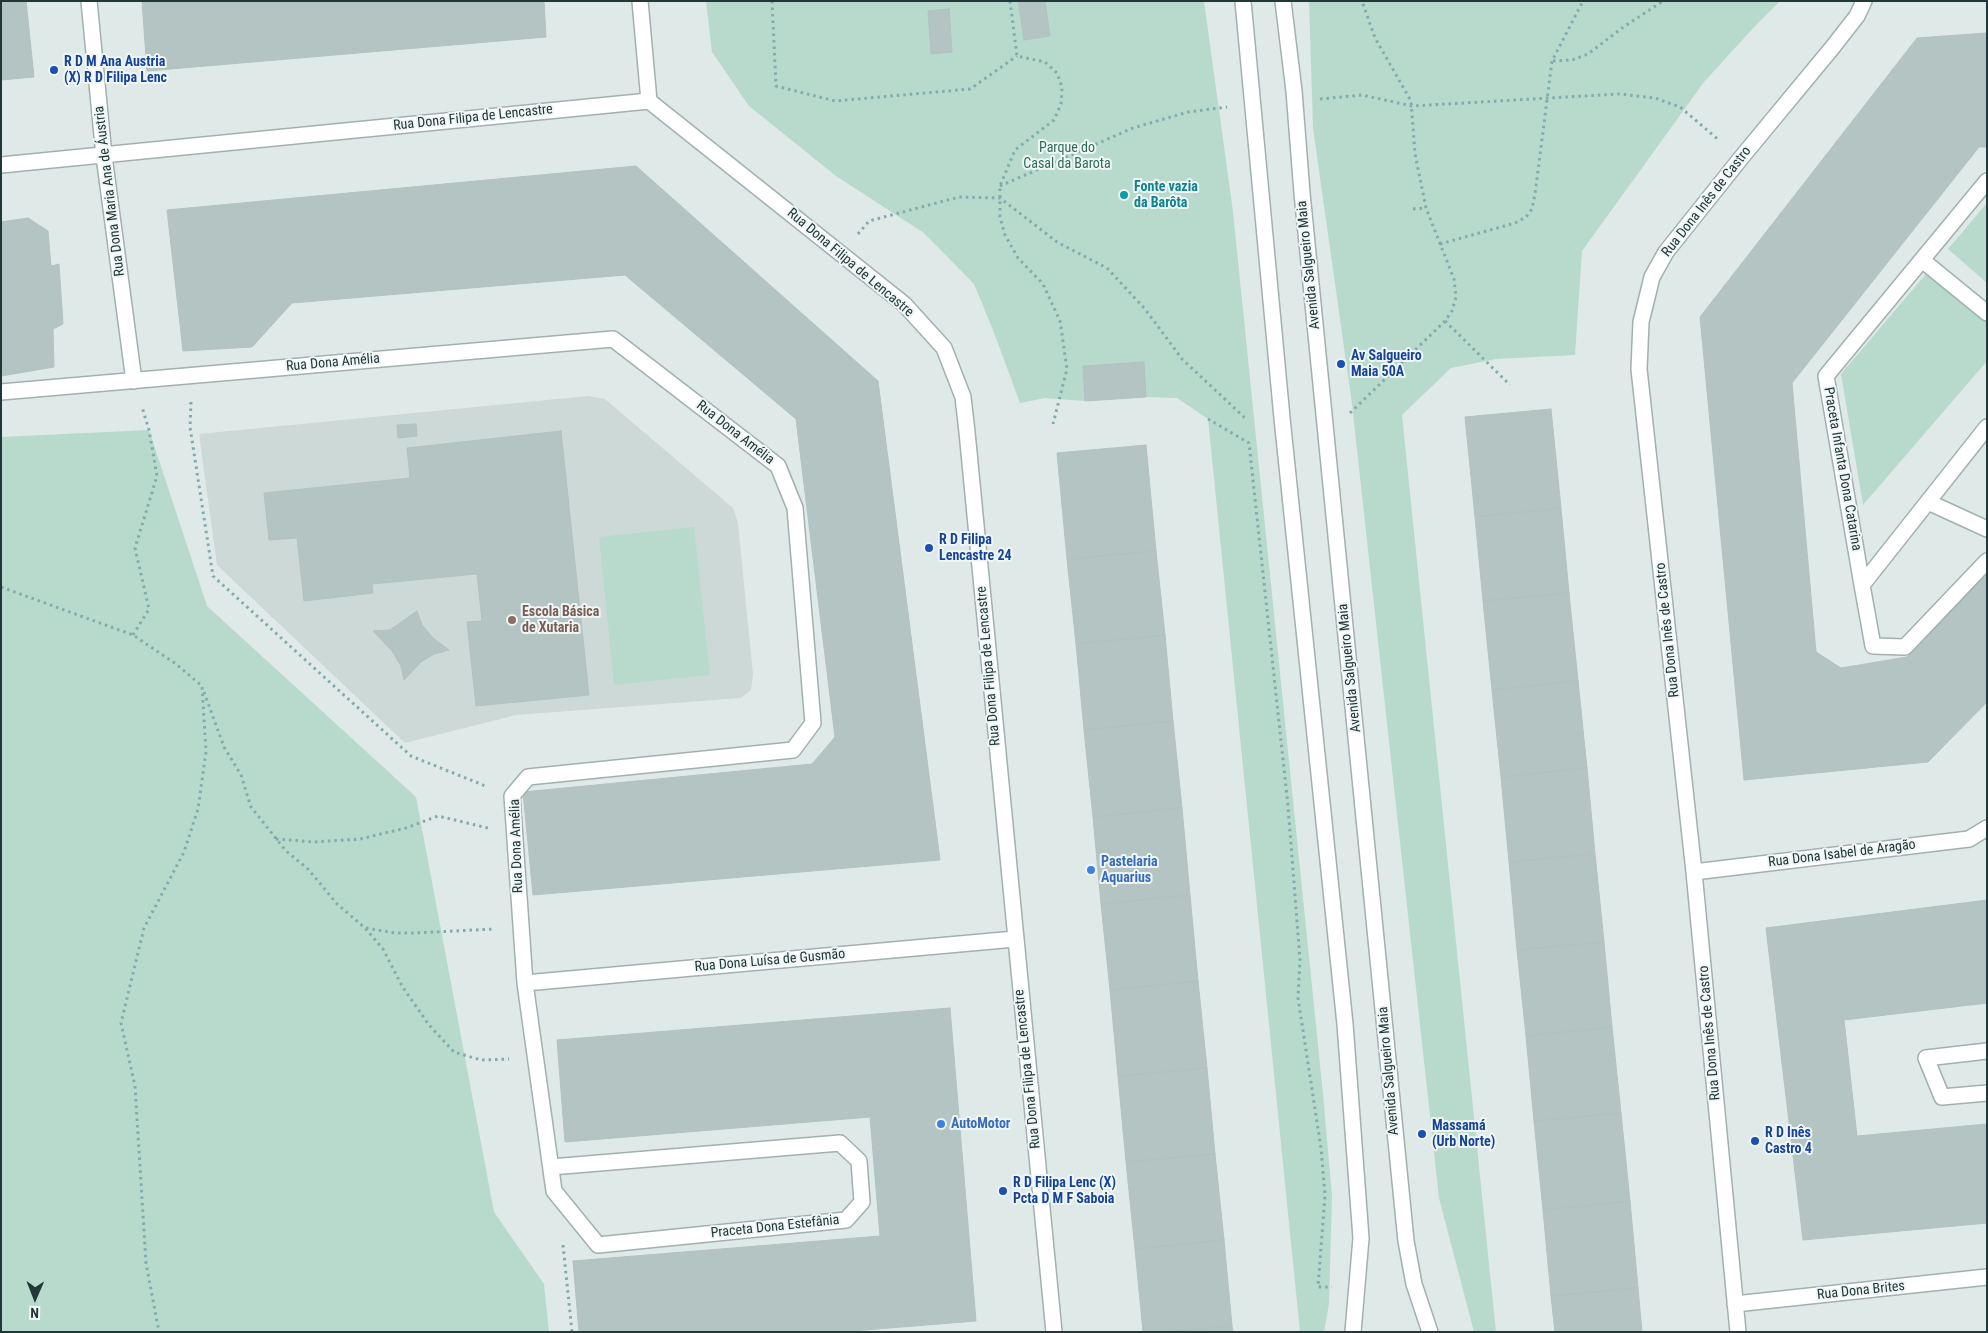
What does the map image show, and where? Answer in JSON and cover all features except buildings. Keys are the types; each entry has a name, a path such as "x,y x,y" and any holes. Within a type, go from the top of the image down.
{"street":[{"name":"Rua Dona Maria Ana de Áustria","path":"90,1 104,156 134,381"},
{"path":"640,1 649,101"},
{"path":"1243,1 1318,772 1345,1024 1361,1238 1353,1332"},
{"name":"Avenida Salgueiro Maia","path":"1283,1 1295,102 1303,202 1405,1231 1414,1284 1430,1332"},
{"name":"Rua Dona Inês de Castro","path":"1738,1332 1694,872 1639,369 1641,322 1652,277 1666,252 1832,48 1857,16 1864,1"},
{"name":"Rua Dona Filipa de Lencastre","path":"1,165 649,101 904,304 944,348 963,397 1054,1332"},
{"name":"Praceta Infanta Dona Catarina","path":"1862,584 1826,376 1987,181"},
{"path":"1922,260 1987,314"},
{"name":"Rua Dona Amélia","path":"1,392 613,339 778,466 795,508 813,723 792,750 528,777 512,796 525,984"},
{"name":"Praceta Infanta Dona Catarina","path":"1862,584 1987,427"},
{"path":"1928,502 1987,529"},
{"path":"1862,584 1873,646 1905,647 1987,561"},
{"name":"Rua Dona Isabel de Aragão","path":"1694,872 1969,838 1987,828"},
{"name":"Rua Dona Luísa de Gusmão","path":"525,984 1015,939"},
{"name":"Praceta Dona Estefânia","path":"525,984 550,1167 554,1192 598,1245 846,1220 862,1202 859,1161 840,1143 550,1167"},
{"path":"1987,1051 1926,1058 1942,1098 1987,1093"},
{"name":"Rua Dona Brites","path":"1735,1304 1987,1277"}],"path":[{"path":"772,1 776,86 835,102 970,89 1017,56 1045,62 1056,73 1062,87 1061,104 1054,120 1015,150 1000,186 1000,216 1005,235 1018,258 1043,284 1060,321 1066,368 1053,424"},
{"path":"1010,1 1017,56"},
{"path":"1350,413 1445,321 1452,311 1456,297 1454,279 1426,208 1415,154 1411,101 1375,38 1362,1"},
{"path":"1440,244 1515,222 1526,217 1532,209 1552,61 1583,1"},
{"path":"1552,61 1572,60 1588,54 1622,28 1663,1"},
{"path":"1295,102 1362,95 1412,106 1619,94 1656,98 1680,107 1693,120 1741,158"},
{"path":"1000,186 1133,128 1188,112 1253,104"},
{"path":"869,221 958,196 1000,198 1057,242 1107,268 1145,309 1182,359 1245,418"},
{"path":"1413,209 1426,208"},
{"path":"1445,321 1510,385"},
{"path":"192,376 190,427 213,576 411,756 512,796"},
{"path":"133,635 149,609 135,548 157,476 149,430 134,381"},
{"path":"1,587 133,635 176,664 202,686 224,746 241,775 251,807 286,851 308,869 337,904 365,928 383,949 402,986 429,1025 454,1052 481,1060 535,1055"},
{"path":"159,1332 146,1263 135,1086 121,1024 144,928 184,852 198,809 206,752 202,686"},
{"path":"276,838 313,842 360,839 406,828 438,816 515,836"},
{"path":"365,928 395,933 521,929"},
{"path":"570,1210 561,1226 572,1332"}],"shaded area":[{"name":"Escola Básica de Xutaria","path":"588,396 605,399 733,508 738,523 753,675 751,690 741,698 516,715 405,743 217,565 199,434"}],"green space":[{"name":"Parque do Casal da Barota","path":"706,1 1204,1 1233,212 1323,1094 1332,1196 1329,1304 1324,1332 1300,1332 1208,419 1177,398 1146,397 1085,401 1045,398 1020,403 974,284 924,233 836,176 749,106 712,52"},
{"path":"1309,1 1780,1 1704,82 1582,251 1575,355 1496,359 1451,368 1402,415 1496,1332 1474,1332 1439,1198 1352,404 1313,128"},
{"path":"1987,203 1987,283 1948,249"},
{"path":"1931,268 1987,315 1987,361 1863,505 1841,374"},
{"path":"149,430 207,606 416,797 494,1212 544,1284 549,1332 1,1332 1,437"},
{"path":"694,527 710,675 614,685 599,537"}],"place":[{"name":"R D M Ana Austria (X) R D Filipa Lenc","path":"54,70"},
{"name":"Fonte vazia da Barôta","path":"1124,195"},
{"name":"Av Salgueiro Maia 50A","path":"1341,364"},
{"name":"R D Filipa Lencastre 24","path":"929,548"},
{"name":"Escola Básica de Xutaria","path":"512,620"},
{"name":"Pastelaria Aquarius","path":"1091,870"},
{"name":"AutoMotor","path":"941,1124"},
{"name":"Massamá (Urb Norte)","path":"1422,1134"},
{"name":"R D Inês Castro 4","path":"1755,1141"},
{"name":"R D Filipa Lenc (X) Pcta D M F Saboia","path":"1003,1191"}]}
